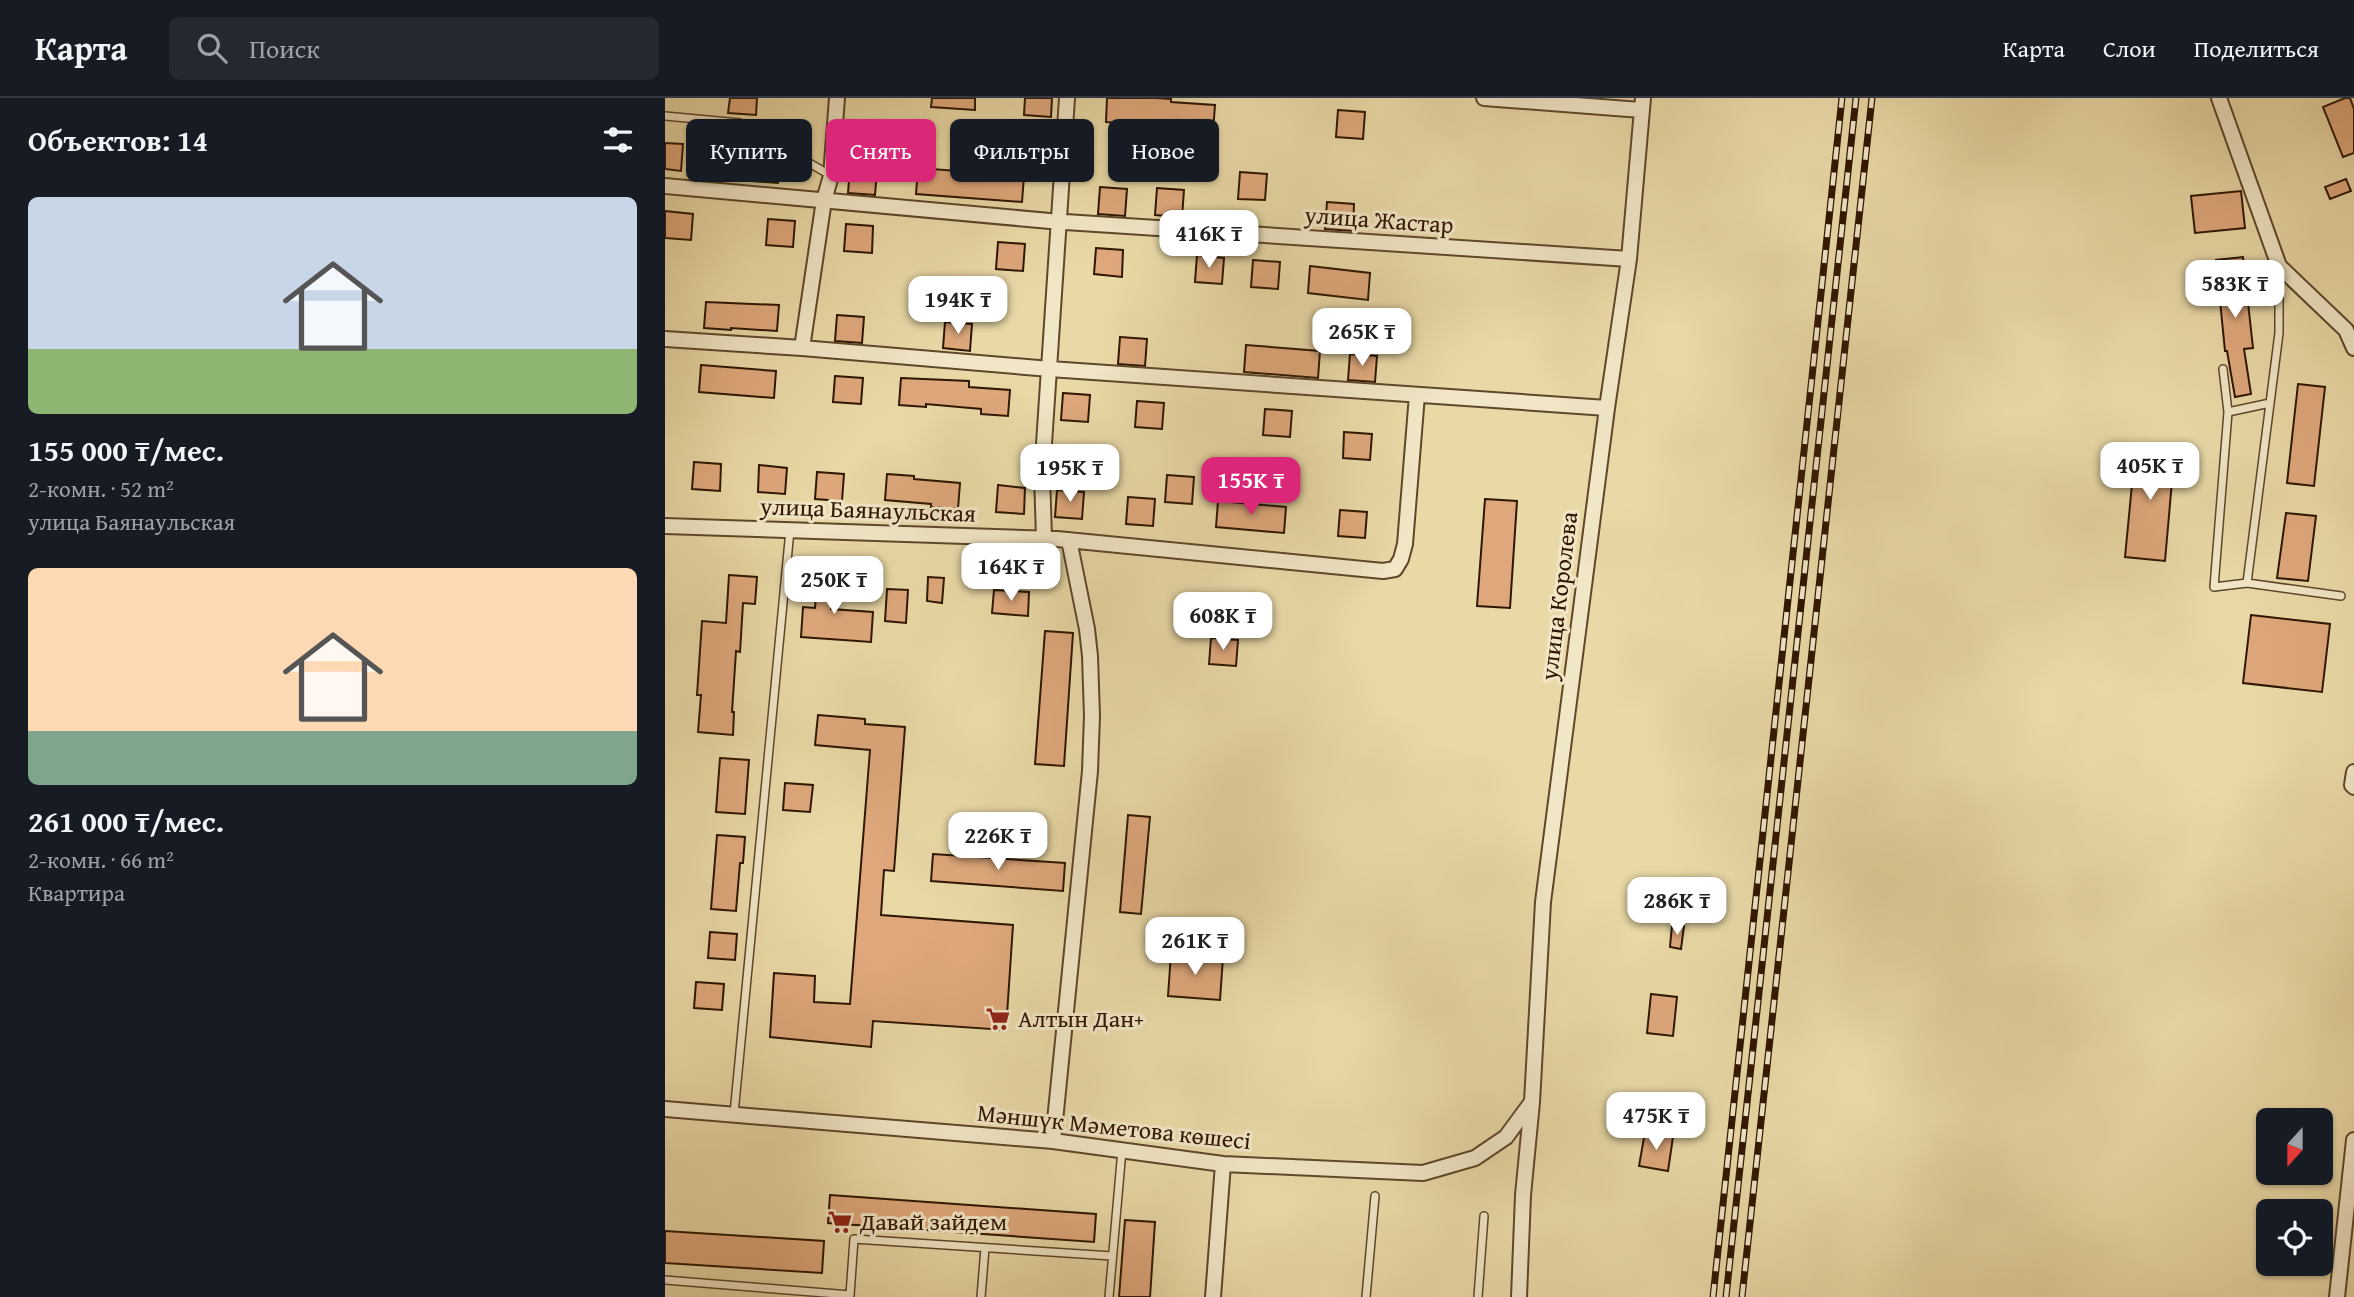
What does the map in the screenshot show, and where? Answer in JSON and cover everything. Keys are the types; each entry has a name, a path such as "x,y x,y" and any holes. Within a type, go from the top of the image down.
{"street":[{"path":"835,119 837,98"},
{"path":"1044,538 1042,474 1061,221 1067,98"},
{"path":"1484,98 1642,104"},
{"path":"2219,98 2279,266 2346,330 2354,348"},
{"name":"улица Королева","path":"1519,1297 1523,1195 1532,1102 1543,902 1629,259 1642,104"},
{"path":"802,348 824,200 829,182"},
{"name":"улица Жастар","path":"665,186 1061,221 1629,259"},
{"path":"665,340 1607,408"},
{"name":"улица Баянаульская","path":"665,526 1044,538 1383,571 1395,569 1405,544 1417,395"},
{"path":"1053,1141 1090,771 1093,716 1087,629 1069,540"},
{"path":"2354,772 2354,787"},
{"name":"Мәншүк Мәметова көшесі","path":"665,1109 1053,1141 1223,1164 1423,1173 1475,1158 1506,1137 1532,1102"},
{"path":"2337,1297 2354,1140"},
{"path":"1213,1297 1223,1164"}],"lane":[{"path":"665,116 740,123 826,173"},
{"path":"2247,583 2279,333 2279,266"},
{"path":"2223,369 2228,412 2214,587 2247,583 2341,596"},
{"path":"2228,412 2270,403"},
{"path":"734,1114 790,530"},
{"path":"1109,1297 1122,1150"},
{"path":"1366,1297 1375,1196"},
{"path":"1478,1297 1484,1216"},
{"path":"665,1280 781,1294 850,1296 854,1239 1112,1256"},
{"path":"981,1297 985,1248"}],"building":[{"path":"730,98 757,98 756,115 728,113"},
{"path":"932,98 975,98 975,110 931,107"},
{"path":"1025,98 1052,98 1051,117 1024,115"},
{"path":"1107,98 1156,98 1171,99 1171,102 1215,105 1214,119 1108,119 1106,122"},
{"path":"2350,98 2354,109 2354,153 2343,157 2323,107"},
{"path":"1338,110 1365,112 1363,139 1336,137"},
{"path":"665,143 683,144 681,171 665,169"},
{"path":"936,169 950,170 950,182 1024,182 1022,202 916,194 917,182 936,182"},
{"path":"1240,172 1267,174 1265,200 1238,199"},
{"path":"2346,179 2351,191 2330,199 2325,187"},
{"path":"849,182 876,182 875,195 848,193"},
{"path":"1100,187 1127,189 1125,216 1098,214"},
{"path":"1157,188 1184,190 1182,217 1155,215"},
{"path":"2241,191 2245,228 2195,233 2191,196"},
{"path":"1327,202 1354,204 1353,231 1325,229"},
{"path":"665,211 693,214 691,240 665,238"},
{"path":"768,219 795,221 793,247 766,245"},
{"path":"846,224 873,226 872,253 844,251"},
{"path":"998,242 1025,244 1023,271 996,269"},
{"path":"1096,248 1123,250 1122,277 1094,274"},
{"path":"1197,255 1224,258 1222,284 1195,282"},
{"path":"2243,257 2253,348 2244,349 2251,394 2235,397 2225,351 2216,260"},
{"path":"1253,260 1280,262 1278,289 1251,287"},
{"path":"1310,266 1370,273 1368,300 1308,293"},
{"path":"706,302 779,305 777,331 704,328"},
{"path":"837,315 864,317 862,343 835,341"},
{"path":"945,322 972,324 970,351 943,348"},
{"path":"1120,337 1147,339 1145,366 1118,364"},
{"path":"1246,345 1320,351 1318,378 1244,372"},
{"path":"1350,354 1377,356 1375,382 1348,380"},
{"path":"701,365 776,371 774,398 699,392"},
{"path":"835,376 863,378 861,404 833,402"},
{"path":"901,378 969,381 969,387 1010,390 1008,416 981,414 981,409 926,404 926,407 899,405"},
{"path":"2298,384 2325,387 2314,486 2287,483"},
{"path":"1063,393 1090,395 1088,422 1061,420"},
{"path":"1137,401 1164,403 1162,429 1135,427"},
{"path":"1265,409 1292,411 1290,437 1263,435"},
{"path":"1344,432 1372,434 1370,460 1343,458"},
{"path":"2136,443 2175,447 2165,561 2125,557"},
{"path":"694,462 721,464 720,491 692,489"},
{"path":"759,465 787,468 785,494 758,492"},
{"path":"817,472 844,474 842,501 815,499"},
{"path":"887,474 960,483 958,509 885,500"},
{"path":"1167,475 1194,477 1192,504 1165,502"},
{"path":"998,485 1025,488 1024,514 996,512"},
{"path":"1057,490 1084,492 1082,519 1055,517"},
{"path":"1128,497 1155,499 1153,526 1126,524"},
{"path":"1485,499 1517,501 1510,608 1477,606"},
{"path":"1218,501 1286,507 1284,533 1216,527"},
{"path":"1340,510 1367,512 1365,538 1338,536"},
{"path":"2286,513 2316,516 2308,581 2277,578"},
{"path":"818,567 834,568 831,609 873,612 871,642 801,637 803,607 815,608"},
{"path":"729,575 757,577 755,604 743,603 740,652 736,651 733,735 698,732 701,695 697,695 702,621 726,623"},
{"path":"928,577 944,578 942,603 927,601"},
{"path":"887,589 908,590 906,623 885,621"},
{"path":"994,590 1029,592 1028,616 992,613"},
{"path":"2251,615 2330,624 2322,692 2243,683"},
{"path":"1045,631 1073,633 1064,766 1035,764"},
{"path":"1211,638 1238,640 1236,666 1209,664"},
{"path":"818,715 865,719 865,724 905,727 894,871 884,870 881,915 1013,925 1006,1030 873,1021 871,1047 770,1037 774,973 815,976 814,1002 850,1004 870,750 815,745"},
{"path":"720,758 749,760 745,814 716,812"},
{"path":"785,783 813,785 810,812 783,810"},
{"path":"1128,815 1150,817 1141,914 1120,912"},
{"path":"717,835 745,837 736,911 711,909"},
{"path":"933,854 1065,863 1063,891 931,881"},
{"path":"1672,925 1684,926 1681,949 1670,947"},
{"path":"710,932 737,934 735,960 708,958"},
{"path":"1171,953 1223,957 1220,1000 1168,996"},
{"path":"696,982 724,984 722,1010 694,1008"},
{"path":"1651,994 1677,997 1673,1036 1647,1033"},
{"path":"1645,1132 1673,1137 1668,1171 1639,1166"},
{"path":"830,1195 1096,1214 1094,1242 828,1223"},
{"path":"1125,1220 1155,1222 1150,1297 1119,1297"},
{"path":"665,1231 824,1241 822,1273 665,1263"}],"railway":[{"path":"1713,1297 1842,98"},
{"path":"1726,1297 1856,98"},
{"path":"1742,1297 1872,98"}],"place":[{"name":"Алтын Дан+","path":"998,1019"},
{"name":"Давай зайдем","path":"840,1222"}]}
